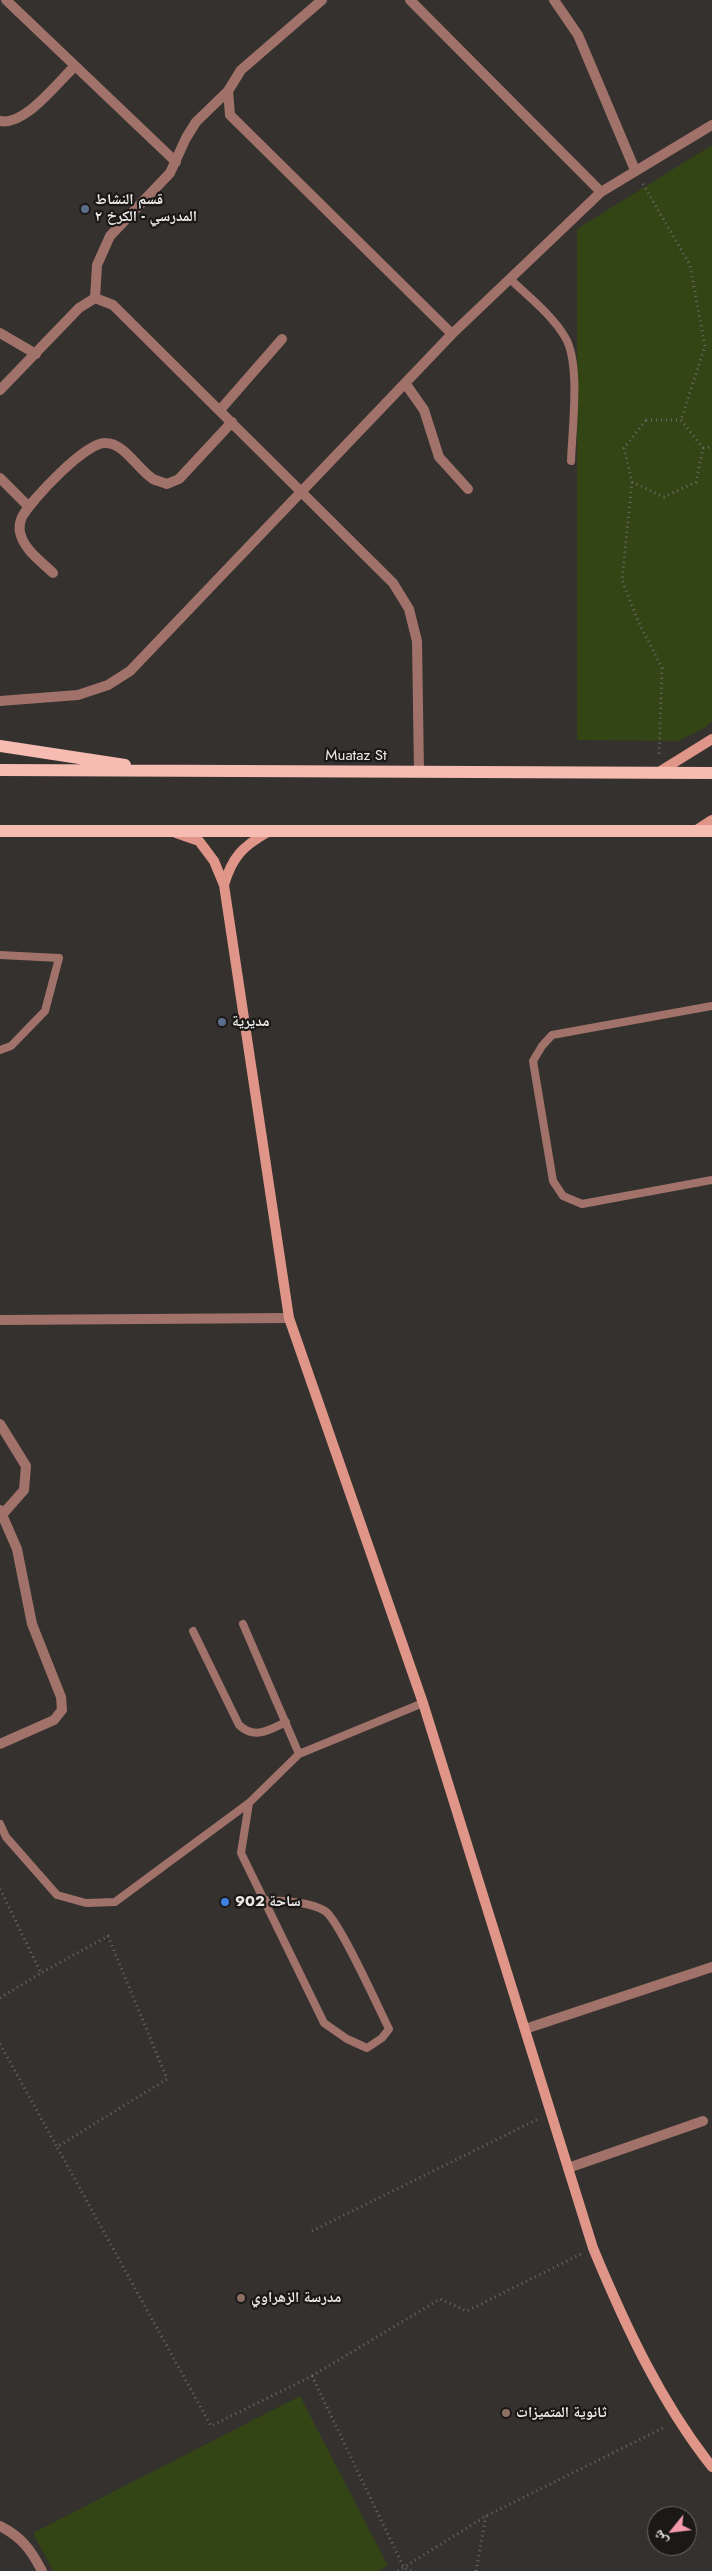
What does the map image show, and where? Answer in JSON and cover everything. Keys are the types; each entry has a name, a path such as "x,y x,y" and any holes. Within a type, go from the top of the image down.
{"main road":[{"path":"0,746 168,772"},
{"name":"Muataz St","path":"0,770 712,773"},
{"path":"0,831 712,831"}],"street":[{"path":"6,0 176,162"},
{"path":"95,298 97,265 110,236 170,173 186,138 196,122 228,91 241,70 322,0"},
{"path":"410,0 601,192"},
{"path":"554,0 578,35 635,170"},
{"path":"0,121 9,123 24,116 75,66"},
{"path":"228,91 230,115 452,334"},
{"path":"0,700 78,694 108,685 130,671 452,334 601,192 635,170 712,126"},
{"path":"0,390 79,308 95,298"},
{"path":"95,298 114,305 302,490 393,583 409,609 417,641 420,772"},
{"path":"0,333 36,354"},
{"path":"220,410 282,339"},
{"path":"405,383 424,410 439,456 468,490"},
{"path":"53,573 25,546 20,532 20,519 29,507 81,454 92,446 104,442 115,444 152,478 167,484 179,479 232,422"},
{"path":"0,478 29,507"},
{"path":"659,772 712,739"},
{"path":"695,831 712,820"},
{"path":"173,832 199,841 214,861 224,885 289,1318 423,1703 593,2248 625,2325 678,2420 711,2462"},
{"path":"224,885 228,868 245,845 268,832"},
{"path":"0,1320 289,1318"},
{"path":"0,1424 26,1466 24,1490 1,1512 17,1550 32,1624 61,1697 62,1710 54,1720 0,1744"},
{"path":"525,2029 712,1967"},
{"path":"568,2168 704,2121"},
{"path":"0,2526 11,2532 31,2549 42,2571"}],"lane":[{"path":"510,279 551,318 566,338 574,361 571,462"},
{"path":"0,955 59,958 45,1011 11,1046 0,1050"},
{"path":"712,1006 552,1035 542,1046 533,1061 553,1182 563,1196 582,1204 712,1180"},
{"path":"243,1624 299,1754"},
{"path":"193,1631 239,1725 246,1732 258,1734 286,1722"},
{"path":"0,1824 6,1837 57,1895 86,1903 115,1902 249,1803 299,1754 423,1703"},
{"path":"249,1803 241,1853 324,2023 347,2039 367,2048 382,2038 389,2029 341,1933 325,1911 291,1901 264,1900"}],"path":[{"path":"635,170 690,265 705,346 681,420"},
{"path":"659,772 662,668 638,621 622,580 632,482 624,448 646,420 681,420"},
{"path":"632,482 664,497 696,482 703,448 681,420"},
{"path":"703,448 712,447"},
{"path":"0,1889 41,1973"},
{"path":"0,1998 108,1936 167,2079 57,2147"},
{"path":"0,2044 211,2426 312,2376 440,2299 467,2311 593,2248"},
{"path":"312,2231 551,2113"},
{"path":"312,2376 404,2570"},
{"path":"404,2570 486,2516 678,2420"},
{"path":"476,2571 486,2516"},
{"path":"398,2571 411,2571"}],"green space":[{"path":"712,145 712,721 706,727 679,741 577,740 577,229"},
{"path":"300,2396 388,2566 378,2571 53,2571 33,2533"}],"place":[{"name":"قسم النشاط المدرسي - الكرخ ٢","path":"85,209"},
{"name":"مديرية","path":"222,1022"},
{"name":"ساحة 902","path":"225,1902"},
{"name":"مدرسة الزهراوي","path":"241,2298"},
{"name":"ثانوية المتميزات","path":"506,2413"}]}
